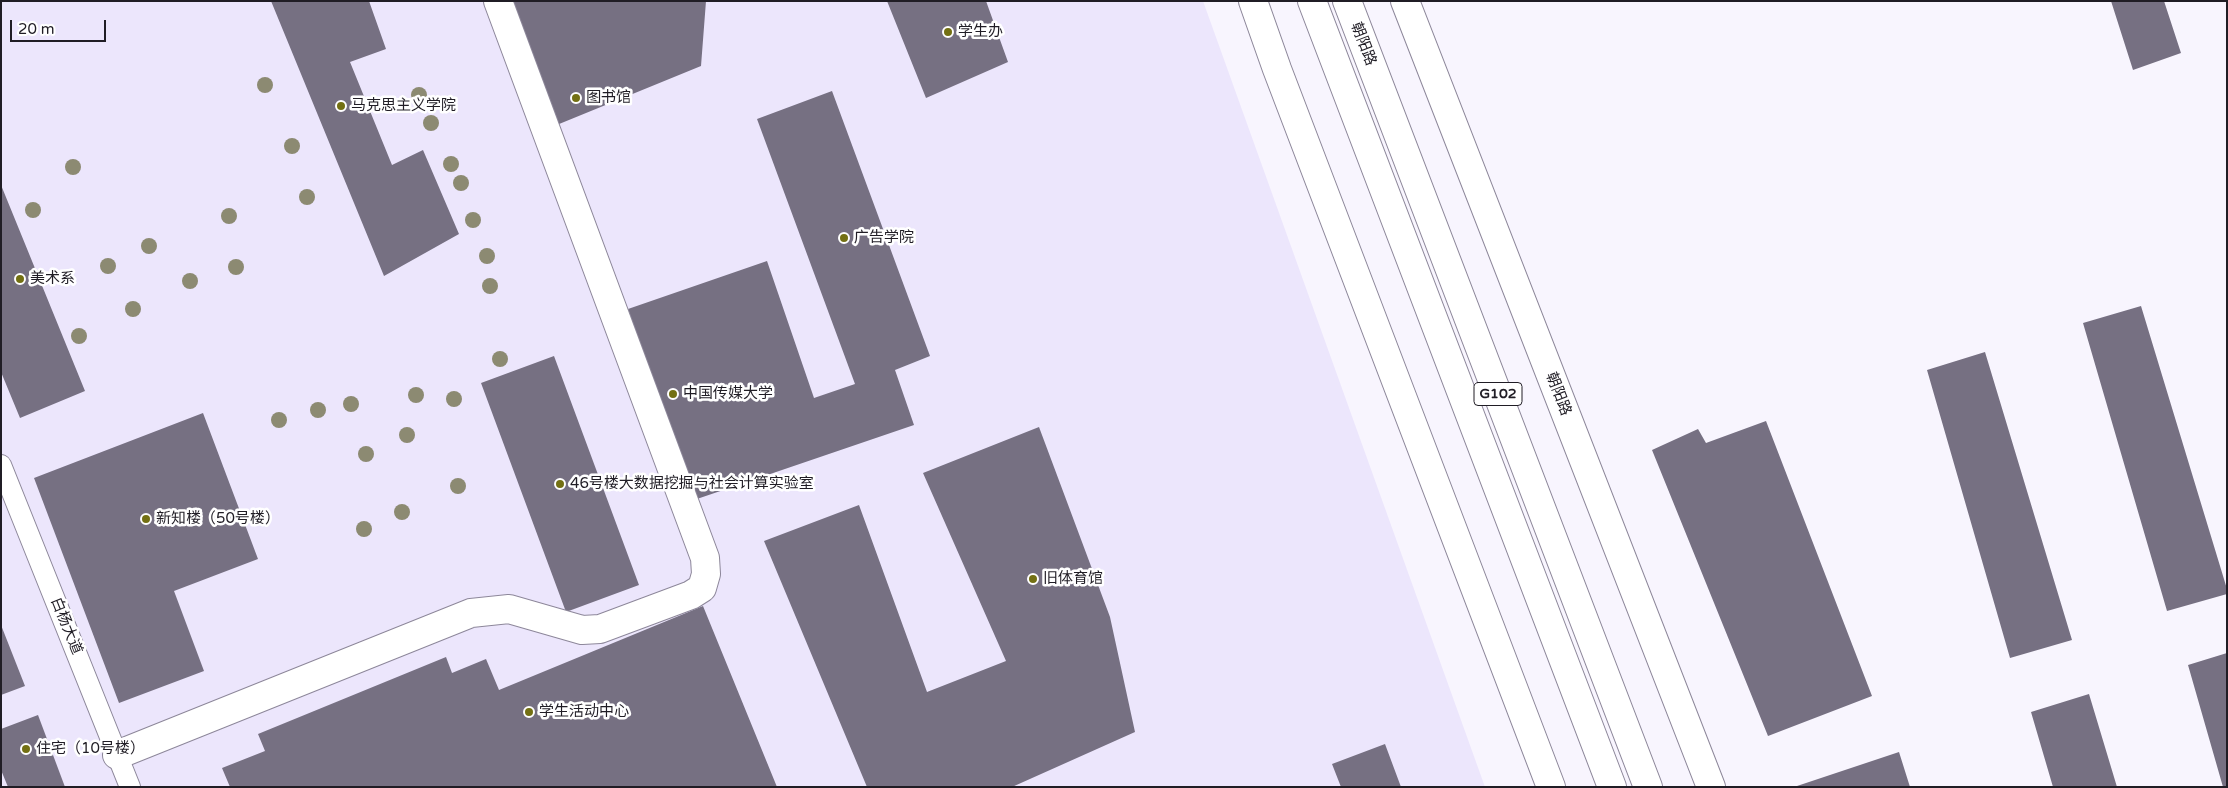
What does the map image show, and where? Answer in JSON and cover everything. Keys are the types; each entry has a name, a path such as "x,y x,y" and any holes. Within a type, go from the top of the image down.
{"main road":[{"path":"117,755 471,613 509,609 582,630 600,629 702,588 706,574 702,549 498,1"},
{"path":"1253,1 1280,78 1551,787"},
{"name":"G102","path":"1312,1 1612,787"},
{"name":"朝阳路","path":"1348,1 1648,787"},
{"name":"朝阳路","path":"1405,1 1711,787"}],"lane":[{"name":"白杨大道","path":"1,465 130,787"}],"shaded area":[{"name":"中国传媒大学","path":"1,1 1203,1 1485,787 1,787"}],"building":[{"name":"马克思主义学院","path":"271,1 369,1 386,49 350,62 392,165 423,150 459,234 384,276"},
{"name":"图书馆","path":"491,1 706,1 701,66 542,131"},
{"name":"学生办","path":"887,1 986,1 1008,62 926,98"},
{"path":"2111,1 2164,1 2181,53 2133,70"},
{"path":"832,91 930,356 895,370 914,425 694,500 628,309 767,261 814,398 855,384 757,119"},
{"name":"美术系","path":"1,185 85,391 20,418 1,372"},
{"path":"2141,306 2227,589 2227,594 2167,611 2083,323"},
{"path":"1985,352 2072,640 2010,658 1927,370"},
{"name":"46号楼大数据挖掘与社会计算实验室","path":"554,356 639,585 566,612 481,383"},
{"name":"新知楼（50号楼）","path":"203,413 258,559 174,591 204,671 119,703 34,478"},
{"path":"1766,421 1872,696 1768,736 1652,450 1698,429 1706,443"},
{"name":"旧体育馆","path":"1039,427 1110,617 1135,732 1012,787 867,787 764,541 859,505 927,692 1006,661 923,473"},
{"name":"学生活动中心","path":"703,606 777,787 230,787 222,768 265,751 258,734 446,657 452,673 486,659 499,690"},
{"path":"1,625 25,686 1,695"},
{"path":"2227,653 2227,787 2223,787 2188,665"},
{"path":"2089,694 2117,787 2053,787 2031,712"},
{"name":"住宅（10号楼）","path":"38,715 65,787 8,787 1,770 1,729"},
{"path":"1385,744 1401,787 1341,787 1332,764"},
{"path":"1899,752 1910,787 1797,787 1797,786"}],"place":[{"name":"学生办","path":"948,32"},
{"name":"图书馆","path":"576,98"},
{"name":"马克思主义学院","path":"341,106"},
{"name":"广告学院","path":"844,238"},
{"name":"美术系","path":"20,279"},
{"name":"中国传媒大学","path":"673,394"},
{"name":"46号楼大数据挖掘与社会计算实验室","path":"560,484"},
{"name":"新知楼（50号楼）","path":"146,519"},
{"name":"旧体育馆","path":"1033,579"},
{"name":"学生活动中心","path":"529,712"},
{"name":"住宅（10号楼）","path":"26,749"}]}
